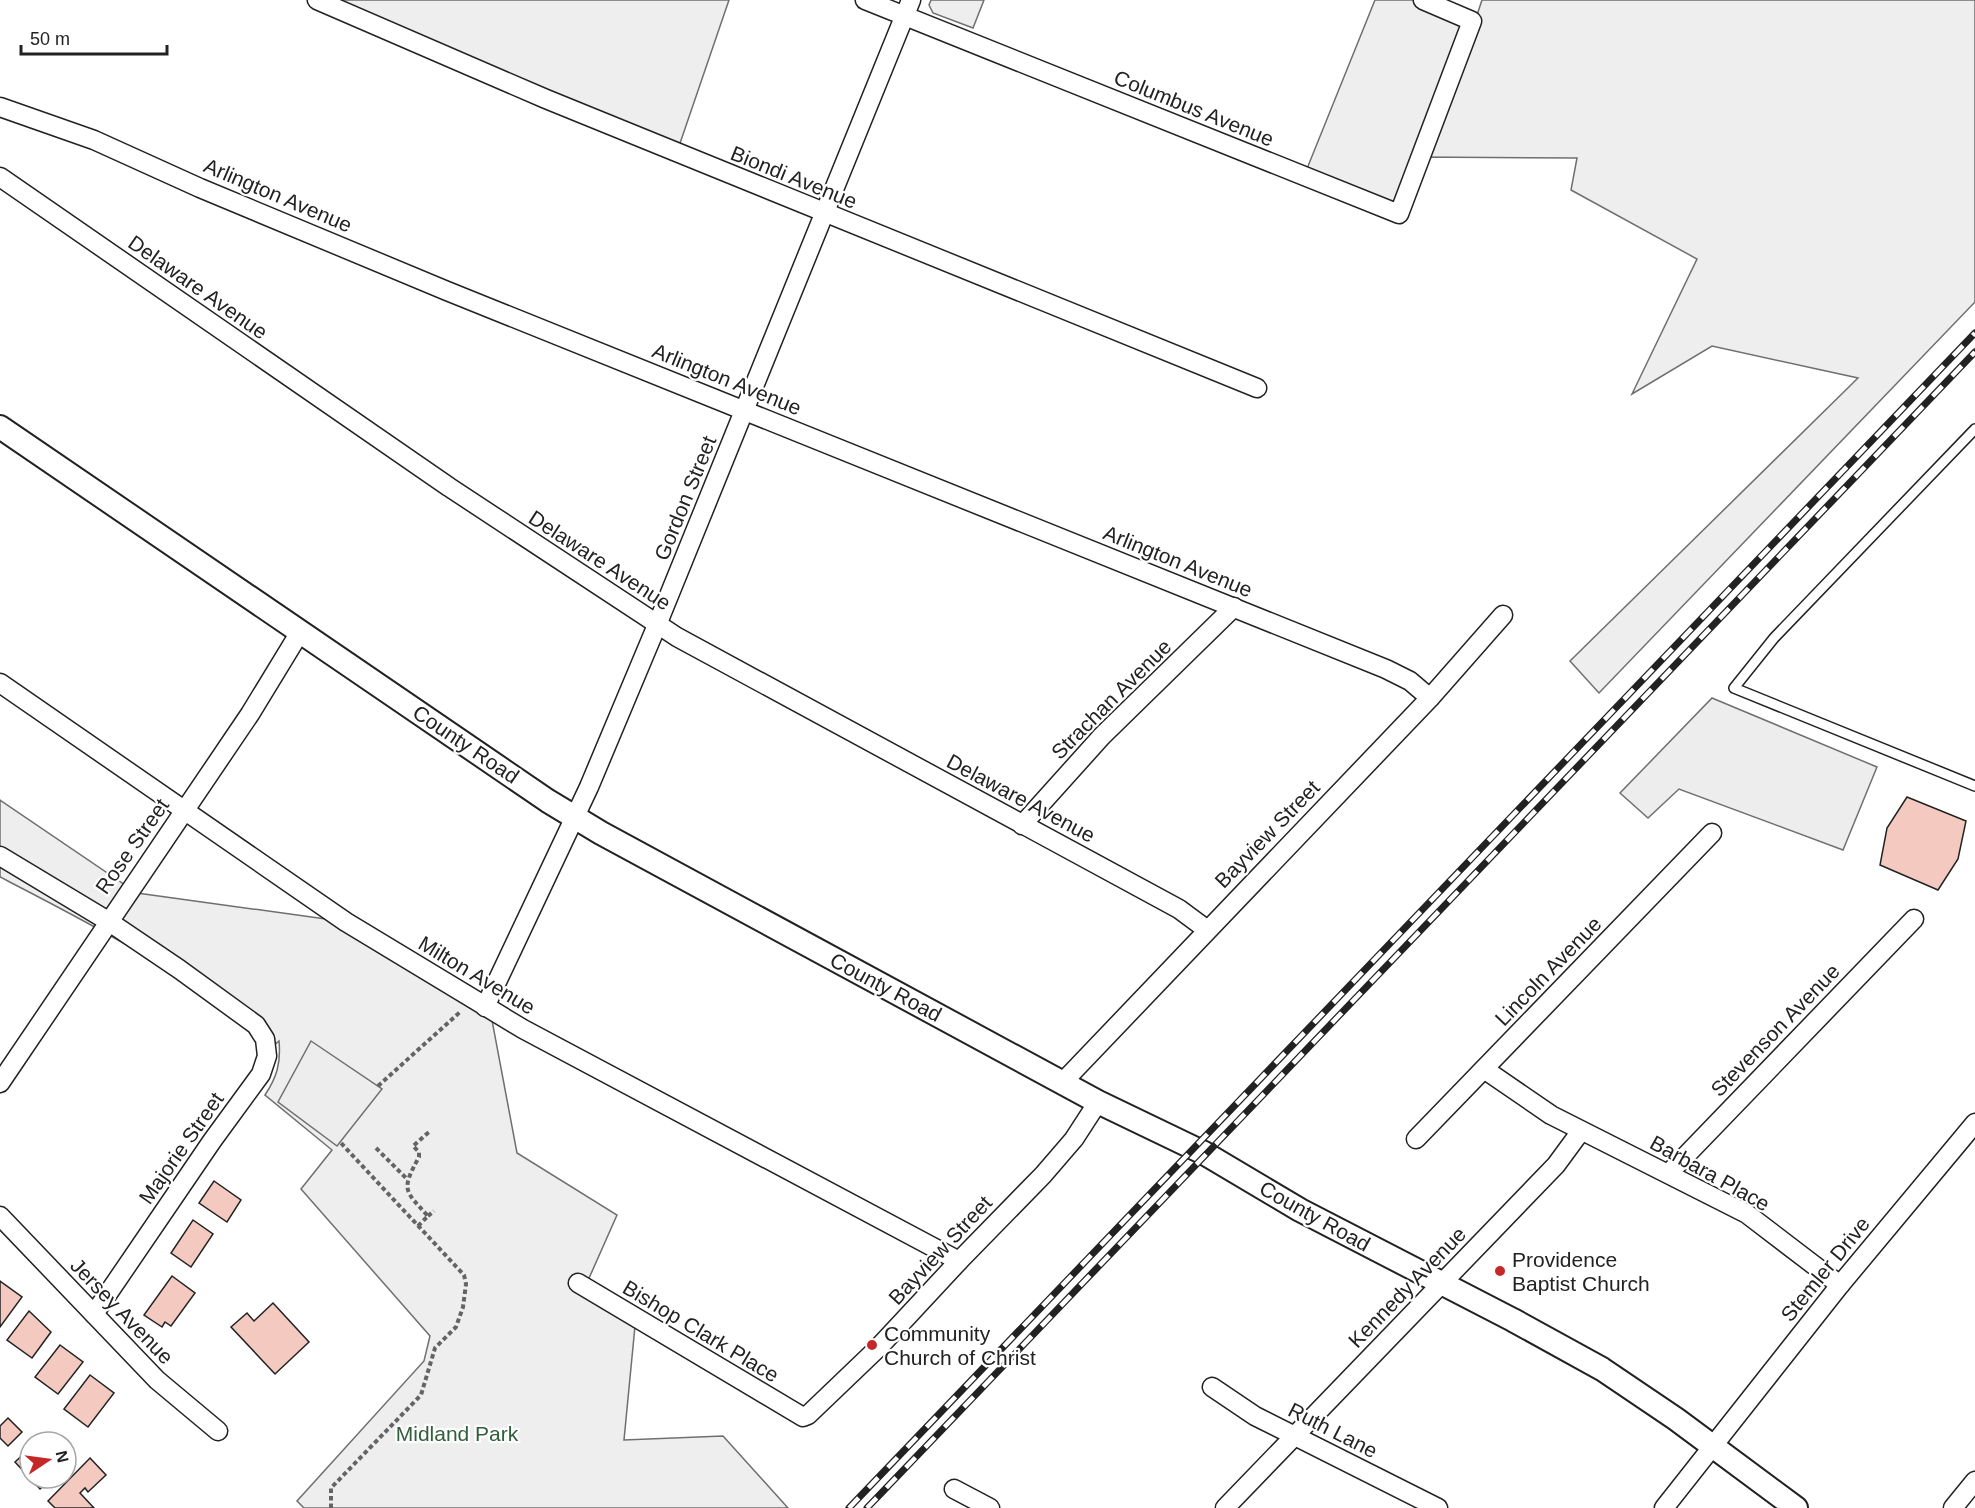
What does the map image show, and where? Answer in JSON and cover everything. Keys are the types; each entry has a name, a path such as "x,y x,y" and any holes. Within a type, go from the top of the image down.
{"street":[{"name":"Biondi Avenue","path":"316,0 556,104 1257,388"},
{"name":"Columbus Avenue","path":"866,0 908,8 1399,214 1472,21 1423,0"},
{"name":"Gordon Street","path":"480,1003 575,817 657,625 908,8"},
{"name":"Arlington Avenue","path":"1,109 94,140 200,188 447,291 1386,669 1410,681 1430,698"},
{"name":"Delaware Avenue","path":"0,177 449,487 657,625 1179,909 1206,929"},
{"name":"County Road","path":"0,427 575,817 737,909 1098,1102 1204,1153 1300,1210 1602,1369 1713,1446 1796,1508"},
{"name":"Strachan Avenue","path":"1022,825 1102,736 1234,607"},
{"name":"Bayview Street","path":"1062,1083 1206,929 1430,698 1503,615"},
{"name":"Rose Street","path":"0,1083 250,714 300,632"},
{"name":"Milton Avenue","path":"0,682 346,922 480,1003 959,1261"},
{"name":"Lincoln Avenue","path":"1416,1139 1712,833"},
{"path":"0,855 108,921"},
{"name":"Stevenson Avenue","path":"1669,1173 1914,919"},
{"name":"Majorie Street","path":"94,1314 212,1141 261,1074 267,1056 265,1039 256,1026 108,921"},
{"path":"1484,1069 1536,1105 1581,1131"},
{"name":"Bayview Street","path":"803,1417 808,1415 879,1348 1043,1175 1074,1139 1098,1102"},
{"name":"Stemler Drive","path":"1664,1508 1840,1285 1975,1123"},
{"name":"Barbara Place","path":"1581,1131 1747,1214 1840,1285"},
{"name":"Kennedy Avenue","path":"1225,1508 1556,1165 1581,1131"},
{"name":"Jersey Avenue","path":"0,1216 156,1380 218,1431"},
{"name":"Bishop Clark Place","path":"578,1284 803,1417"},
{"name":"Ruth Lane","path":"1212,1387 1256,1416 1438,1508"},
{"path":"1953,1508 1975,1482"},
{"path":"954,1489 990,1508"}],"lane":[{"path":"1975,429 1774,638 1734,688 1975,786"}],"path":[{"path":"378,1086 442,1030 480,1003"},
{"path":"428,1216 407,1193 407,1179 419,1157 419,1152 413,1146 429,1132"},
{"path":"331,1508 331,1488 421,1395 435,1348 456,1327 463,1307 466,1284 464,1275 340,1142"},
{"path":"376,1148 407,1179"},
{"path":"418,1226 434,1211"}],"green space":[{"path":"310,0 729,0 677,152"},
{"path":"931,0 984,0 973,28 933,13 929,5"},
{"path":"1375,0 1413,0 1475,21 1482,0 1975,0 1975,302 1599,693 1570,661 1858,378 1712,346 1632,394 1697,259 1571,190 1577,158 1417,157 1392,218 1302,181"},
{"name":"Midland Park","path":"0,800 137,893 333,920 491,1015 517,1153 617,1215 582,1294 635,1326 624,1440 723,1436 788,1508 304,1508 297,1501 424,1361 430,1336 301,1189 332,1150 265,1095 277,1070 279,1041 270,1049 209,998 176,975 106,933 0,877"}],"shaded area":[{"path":"1712,698 1877,767 1843,850 1679,789 1648,818 1620,793"},
{"path":"311,1041 382,1089 337,1146 278,1102"}],"building":[{"path":"1907,797 1966,821 1958,859 1938,890 1880,865 1887,828"},
{"path":"214,1181 241,1200 227,1222 199,1203"},
{"path":"193,1220 213,1234 191,1267 171,1253"},
{"path":"172,1276 195,1293 171,1326 165,1322 162,1327 144,1315"},
{"path":"0,1281 22,1297 0,1327"},
{"path":"273,1303 309,1342 275,1374 231,1327 247,1313 254,1321"},
{"path":"29,1311 51,1332 32,1358 7,1340"},
{"path":"60,1345 83,1362 58,1394 35,1377"},
{"path":"90,1375 114,1393 88,1427 64,1409"},
{"path":"8,1418 20,1430 18,1430 18,1436 8,1446 0,1438 0,1426"},
{"path":"90,1458 106,1475 88,1492 85,1488 80,1493 94,1508 55,1508 48,1501 59,1490 78,1490 78,1470"}],"railway":[{"path":"849,1508 1975,333"},
{"path":"867,1508 1975,352"}],"place":[{"name":"Providence Baptist Church","path":"1500,1271"},
{"name":"Community Church of Christ","path":"872,1345"}]}
